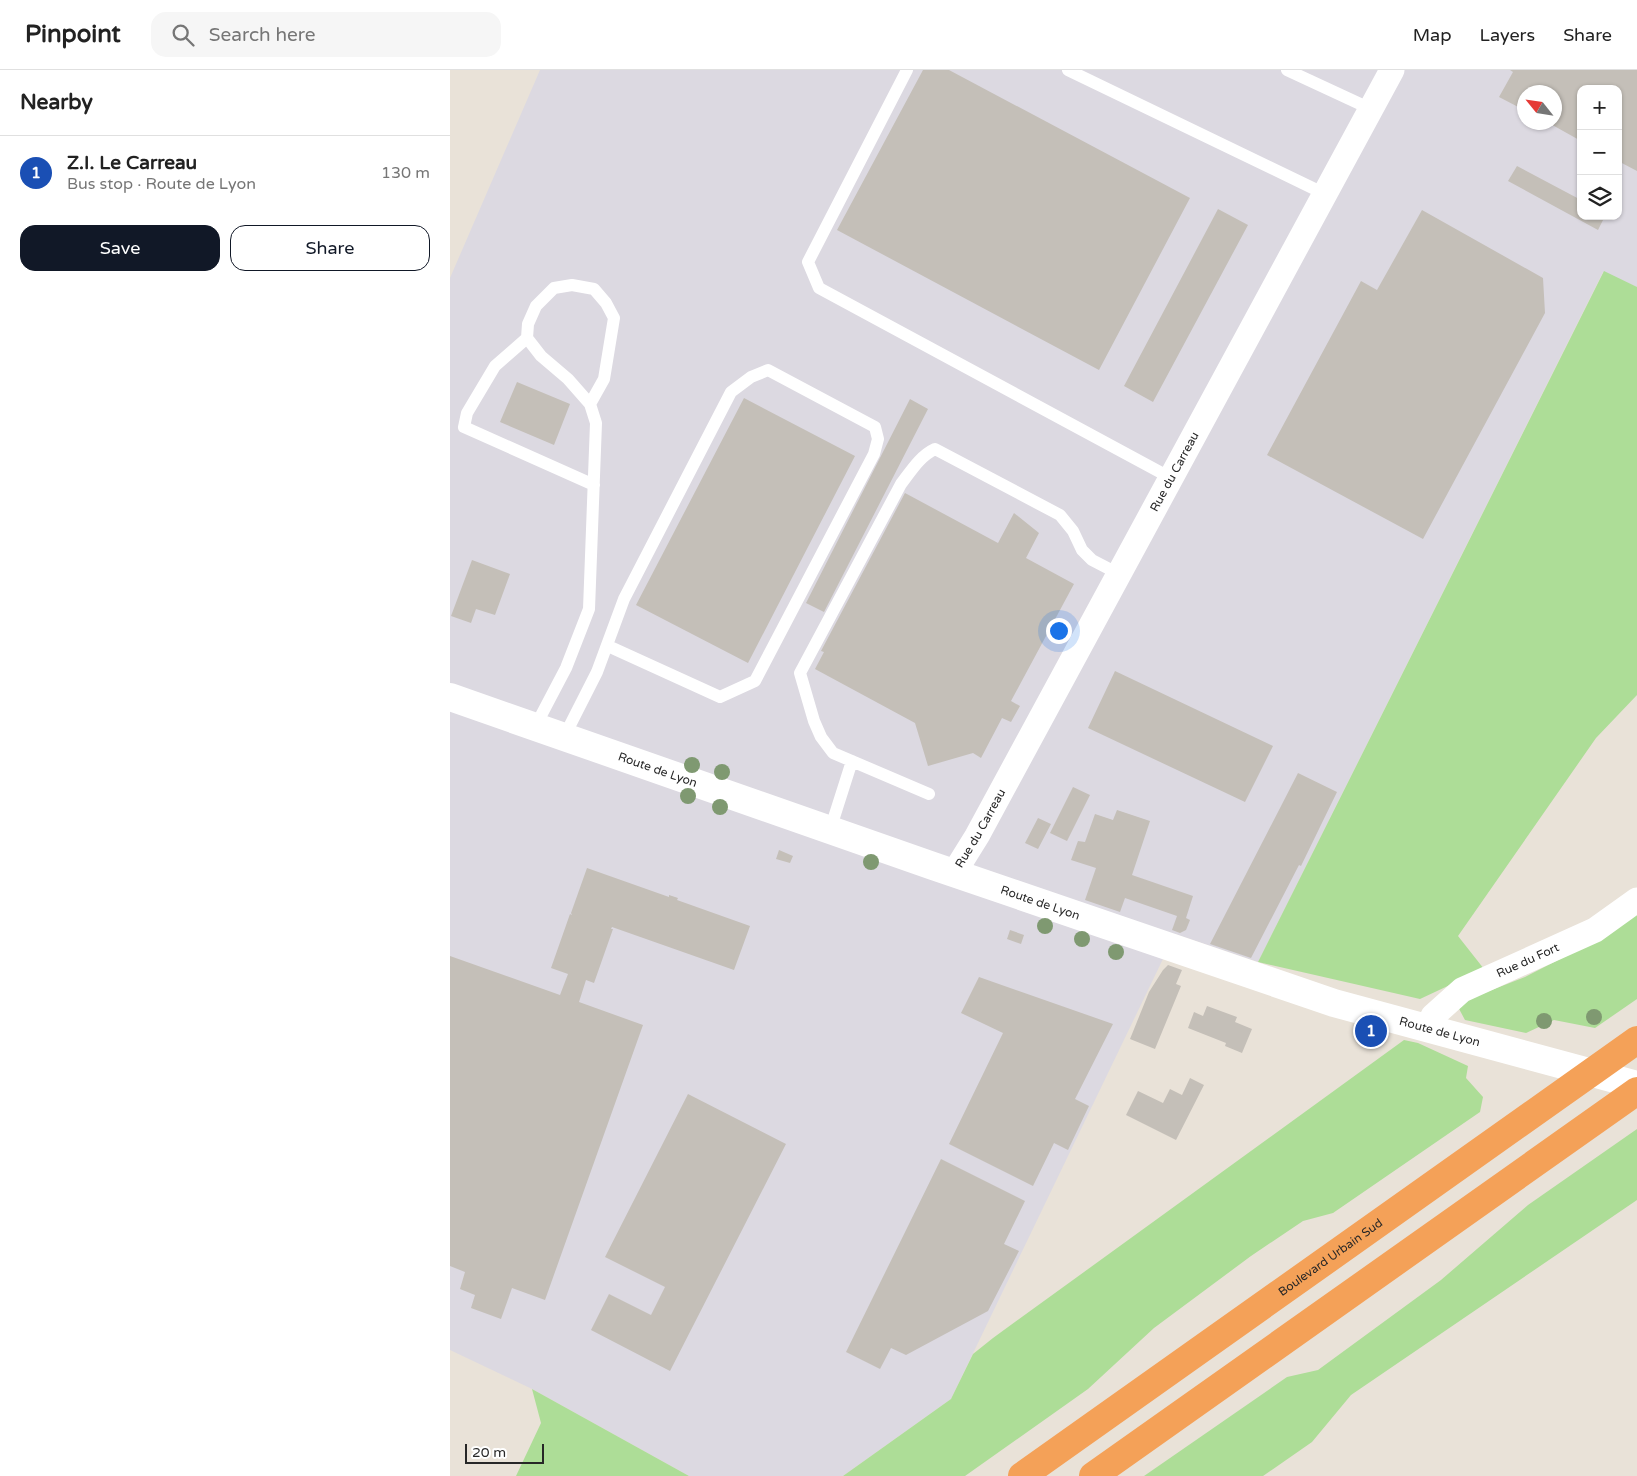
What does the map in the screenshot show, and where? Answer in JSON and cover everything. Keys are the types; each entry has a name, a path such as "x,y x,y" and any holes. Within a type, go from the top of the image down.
{"highway":[{"name":"Boulevard Urbain Sud","path":"1022,1476 1637,1040"},
{"path":"1092,1476 1637,1091"}],"street":[{"name":"Rue du Carreau","path":"954,873 977,836 1392,70"},
{"name":"Route de Lyon","path":"450,697 1334,1003 1637,1085"},
{"name":"Rue du Fort","path":"1428,1029 1433,1016 1462,990 1596,930 1637,900"}],"lane":[{"path":"907,70 808,262 819,288 1171,478"},
{"path":"1068,70 1325,194"},
{"path":"1288,70 1312,75 1371,109"},
{"path":"535,727 566,668 589,609 596,423 590,404 568,378 540,356 527,338 528,324 536,306 554,288 572,285 594,289 606,303 614,318 604,379 590,404"},
{"path":"527,338 495,366 467,413 464,427 594,485"},
{"path":"564,737 598,672 624,599 731,392 750,376 768,370 875,427 878,439 874,454 755,681 720,697 608,646"},
{"path":"929,794 833,753 821,737 814,722 800,673 901,484 926,453 935,449 1060,515 1073,531 1082,550 1092,560 1119,574"},
{"path":"830,830 852,761"}],"shaded area":[{"path":"540,70 1637,70 1637,287 1603,272 1258,962 1175,934 951,1399 843,1476 689,1476 532,1389 450,1350 450,278"}],"green space":[{"path":"1604,271 1637,287 1637,695 1596,738 1458,936 1484,969 1420,999 1258,962"},
{"path":"1637,910 1637,999 1595,1028 1554,1020 1526,1033 1465,1020 1457,1005 1525,977 1595,941"},
{"path":"1404,1040 1418,1043 1468,1066 1466,1078 1483,1097 1480,1112 1333,1213 1303,1221 1251,1256 1154,1328 1088,1389 965,1476 843,1476 951,1399 973,1354 993,1338"},
{"path":"1637,1129 1637,1200 1351,1395 1312,1442 1263,1476 1144,1476 1287,1377 1318,1370 1441,1280 1528,1205"},
{"path":"532,1389 689,1476 516,1476 541,1423"}],"building":[{"path":"923,70 949,70 1190,198 1099,370 837,230"},
{"path":"1510,70 1637,70 1637,171 1622,163 1622,85 1577,85 1577,139 1561,130 1562,85 1517,85 1517,106 1499,97 1513,72"},
{"path":"1517,166 1577,198 1577,219 1508,181"},
{"path":"1218,209 1248,225 1153,402 1124,386"},
{"path":"1422,210 1543,278 1545,313 1423,539 1267,455 1361,281 1377,290"},
{"path":"1580,220 1603,220 1598,230"},
{"path":"517,382 570,404 554,445 500,422"},
{"path":"744,398 855,456 748,663 636,605"},
{"path":"910,399 928,409 824,612 806,603"},
{"path":"905,493 998,543 1014,513 1039,533 1026,558 1074,584 1011,701 1020,706 1011,722 1002,718 981,758 973,753 928,766 915,723 815,669 824,652 821,651"},
{"path":"472,560 510,574 495,615 476,609 471,623 451,616"},
{"path":"1115,671 1273,746 1245,802 1088,728"},
{"path":"1298,773 1337,792 1301,866 1299,865 1251,958 1210,944"},
{"path":"1073,787 1090,795 1067,841 1050,833"},
{"path":"1117,810 1150,821 1132,875 1193,896 1186,918 1190,920 1186,930 1180,933 1172,930 1177,916 1125,898 1120,912 1085,900 1096,868 1071,860 1078,841 1085,842 1095,814 1113,820"},
{"path":"1038,818 1051,824 1038,849 1025,843"},
{"path":"779,850 793,856 790,863 776,859"},
{"path":"587,868 669,897 669,895 678,898 677,900 750,926 734,970 612,927 611,929 613,929 594,983 586,980 579,1002 643,1025 545,1300 512,1288 501,1319 471,1308 475,1295 460,1289 465,1272 450,1266 450,956 560,995 568,974 551,968 570,914 572,915 571,913"},
{"path":"1010,930 1024,935 1021,944 1007,939"},
{"path":"1168,965 1182,970 1176,984 1181,986 1155,1049 1130,1039 1149,992"},
{"path":"979,977 1113,1024 1075,1099 1089,1106 1068,1150 1054,1143 1033,1186 949,1144 1003,1033 961,1013"},
{"path":"1207,1006 1237,1017 1235,1022 1252,1029 1242,1053 1225,1046 1226,1043 1188,1028 1194,1012 1203,1016"},
{"path":"1190,1078 1204,1085 1176,1140 1126,1115 1138,1091 1163,1103 1170,1089 1182,1095"},
{"path":"688,1094 786,1144 670,1371 591,1330 609,1294 651,1315 665,1287 605,1257"},
{"path":"941,1159 1025,1201 1004,1244 1019,1251 988,1311 906,1355 891,1348 880,1369 846,1352"}],"place":[{"name":"Z.I. Le Carreau","path":"1371,1031"}]}
